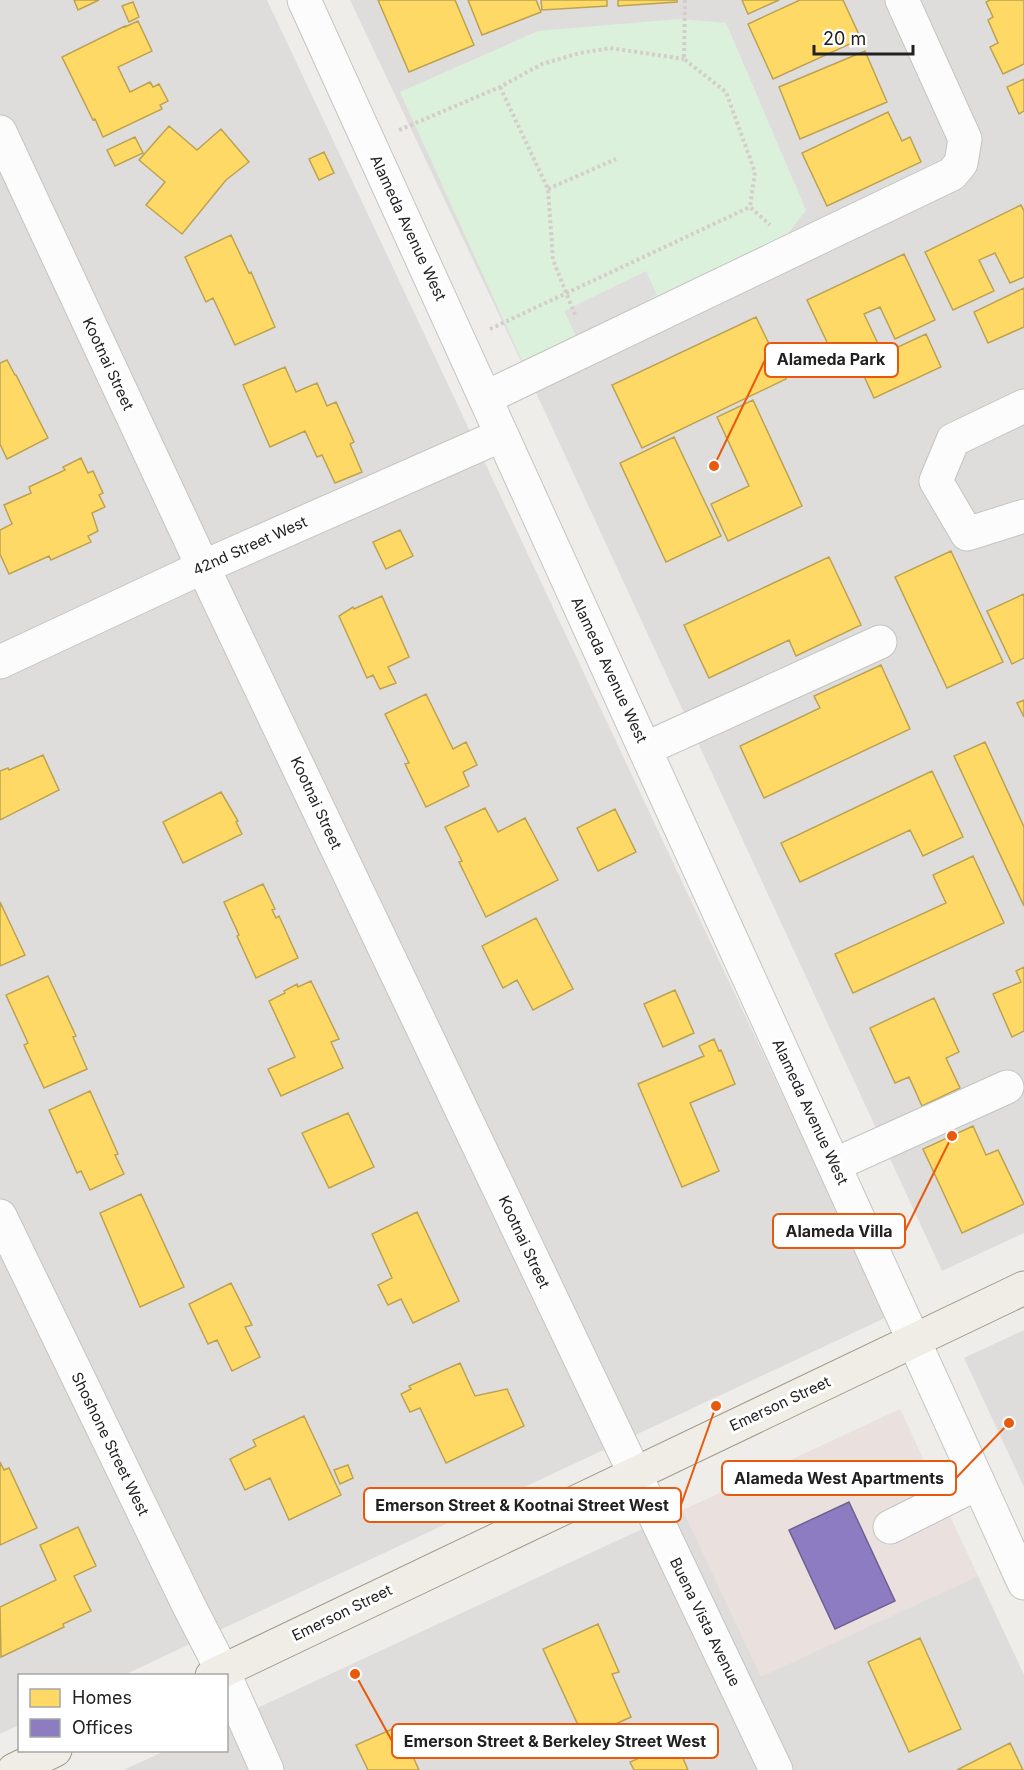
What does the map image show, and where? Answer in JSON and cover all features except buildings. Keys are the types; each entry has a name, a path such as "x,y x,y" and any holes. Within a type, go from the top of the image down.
{"main road":[{"name":"Emerson Street","path":"224,1674 634,1473 1024,1288"},
{"path":"14,1770 51,1752"}],"street":[{"name":"Alameda Avenue West","path":"304,0 1024,1583"},
{"path":"485,398 952,174 961,163 965,139 902,0"},
{"name":"Kootnai Street","path":"0,132 203,567 634,1473"},
{"path":"1024,406 953,440 936,481 967,534 1024,516"},
{"name":"42nd Street West","path":"0,662 203,567 502,435"},
{"path":"645,749 880,642"},
{"path":"834,1165 1007,1087"},
{"name":"Shoshone Street West","path":"0,1216 222,1674"},
{"name":"Buena Vista Avenue","path":"634,1473 776,1770"},
{"path":"890,1527 978,1483"},
{"name":"Shoshone Street West","path":"228,1688 267,1770"}],"path":[{"path":"684,59 685,0"},
{"path":"369,143 500,87 542,64 580,53 610,48 684,59 726,92 755,172 750,207"},
{"path":"500,87 548,189 553,260 589,348"},
{"path":"548,189 616,159"},
{"path":"750,207 776,230"},
{"path":"460,343 750,207"}],"shaded area":[{"path":"0,0 267,0 887,1317 126,1674 18,1674 18,1725 0,1734"},
{"path":"350,0 1024,0 1024,1233 942,1271 545,412"},
{"path":"646,271 657,295 577,338 564,311"},
{"path":"1024,1330 1024,1487 964,1358"},
{"path":"900,1409 978,1576 761,1677 683,1510"},
{"path":"683,1510 761,1676 978,1576 1024,1675 1024,1770 123,1770 163,1752 228,1752 228,1722"}],"green space":[{"path":"679,19 726,23 806,210 787,235 524,365 400,92 538,31"}],"place":[{"name":"Alameda Park","path":"714,466"},
{"name":"Alameda Villa","path":"952,1136"},
{"name":"Emerson Street & Kootnai Street West","path":"716,1406"},
{"name":"Alameda West Apartments","path":"1009,1423"},
{"name":"Emerson Street & Berkeley Street West","path":"355,1674"}]}
